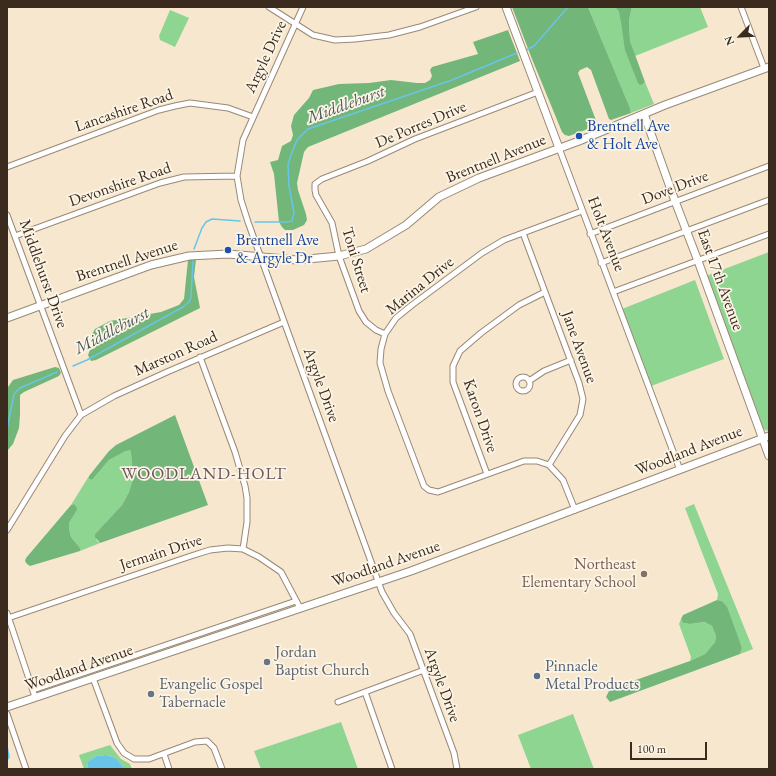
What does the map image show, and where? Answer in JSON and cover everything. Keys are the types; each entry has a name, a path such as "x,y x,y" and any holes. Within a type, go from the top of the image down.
{"street":[{"path":"269,7 313,35 335,40 355,40 389,35 420,27 476,7"},
{"name":"Argyle Drive","path":"303,7 243,140 237,176 241,200 379,582 394,613 410,634 454,753 457,769"},
{"name":"Holt Avenue","path":"506,7 590,234 680,470"},
{"path":"741,7 767,67"},
{"name":"Brentnell Avenue","path":"7,318 151,265 169,260 205,254 244,255 297,260 339,256 366,249 406,224 439,197 479,178 559,148 665,105 767,67"},
{"name":"De Porres Drive","path":"315,184 322,179 368,161 415,139 538,92"},
{"name":"Lancashire Road","path":"7,167 159,110 175,106 190,103 228,108 253,117"},
{"name":"East 17th Avenue","path":"644,114 675,201 766,437 769,456"},
{"name":"Dove Drive","path":"590,234 769,166"},
{"name":"Devonshire Road","path":"15,236 160,183 184,177 237,176"},
{"name":"Toni Street","path":"315,184 316,196 332,223 339,256 362,317 376,330 385,334"},
{"path":"601,262 769,200"},
{"name":"Marina Drive","path":"487,474 438,492 429,490 424,486 383,378 380,363 381,349 385,334 396,318 482,253 504,240 582,211"},
{"name":"Middlehurst Drive","path":"7,215 81,415"},
{"name":"Jane Avenue","path":"523,233 571,360 583,399 580,415 549,465"},
{"path":"613,292 769,234"},
{"name":"Karon Drive","path":"487,474 453,382 453,366 460,351 481,333 519,304 545,292"},
{"name":"Marston Road","path":"81,415 114,396 200,357 284,322"},
{"path":"200,357 235,452 245,486 247,498 247,522 243,549"},
{"path":"529,381 544,371 571,360"},
{"path":"7,530 65,436 81,415"},
{"name":"Woodland Avenue","path":"7,707 34,694 93,678 379,582 479,546 766,437"},
{"path":"487,474 524,461 537,460 549,465 563,480 575,510"},
{"name":"Jermain Drive","path":"8,616 210,550 228,548 243,549 259,556 281,572 300,608"},
{"path":"8,616 34,694 296,601"},
{"path":"338,702 424,670"},
{"path":"93,678 117,743 124,753 134,758 145,760 195,742 207,741 214,748 222,769"},
{"path":"365,692 392,769"},
{"path":"7,714 26,769"},
{"path":"164,754 170,769"}],"green space":[{"path":"512,7 588,7 631,113 611,120 609,119 591,70 587,67 580,70 578,73 597,123 596,126 569,136 565,135 562,132"},
{"path":"588,7 615,7 619,12 643,84 645,82 654,104 631,113"},
{"path":"615,7 632,7 629,20 630,41 645,82 643,84 640,85 638,83 625,50 619,12"},
{"path":"632,7 700,7 708,27 635,56 630,41 629,20"},
{"path":"170,10 189,18 175,47 160,40 159,36"},
{"path":"508,30 520,61 308,147 304,152 297,183 307,220 304,225 293,230 285,230 282,227 279,222 274,174 270,162 278,160 282,146 291,141 293,135 291,126 294,115 309,98 313,90 339,84 369,83 391,80 425,83 430,80 432,76 430,70 432,67 478,54 473,42"},
{"path":"769,252 769,431 765,430 760,425 706,276"},
{"path":"196,259 194,277 200,308 96,360 91,361 88,355 90,350 95,348 92,334 95,329 110,321 161,312 179,305 184,299 188,260"},
{"path":"695,280 724,359 651,386 622,309"},
{"path":"55,367 59,368 61,373 59,376 20,395 19,428 13,444 7,451 8,387 13,380"},
{"path":"175,415 208,505 100,543 95,537 95,534 122,505 129,492 133,479 130,450 125,451 109,460 92,480 89,479 89,476 109,451 116,445"},
{"path":"125,450 130,450 131,453 133,479 129,492 122,505 95,534 97,541 100,543 80,551 80,548 71,537 69,529 69,523 76,512 74,504 71,505 89,476 89,479 92,480 109,460"},
{"path":"74,504 77,508 69,523 69,529 71,537 80,548 80,551 30,566 27,564 25,561 26,558 71,505"},
{"path":"694,504 753,649 740,654 742,648 722,601 717,600 718,594 685,508"},
{"path":"717,600 722,601 727,607 742,648 740,654 610,702 606,697 610,689 690,661 705,654 715,642 716,636 712,626 705,622 690,624 683,623 681,619 683,615"},
{"path":"681,619 683,623 690,624 706,622 712,626 716,636 715,642 705,654 690,661 691,657 679,624"},
{"path":"573,714 594,769 531,769 518,735"},
{"path":"341,722 358,769 261,769 254,751"},
{"path":"110,745 121,759 130,764 132,769 125,769 116,758 106,755 96,756 87,762 88,769 84,769 79,755"}],"water":[{"path":"106,755 116,758 125,769 88,769 87,762 96,756"}],"waterway":[{"name":"Middlehurst","path":"526,50 534,46 568,7"},
{"name":"Middlehurst","path":"255,222 292,221 294,213 289,186 288,165 297,140 308,129 452,80 517,53"},
{"name":"Middlehurst","path":"194,249 202,228 206,222 212,219 240,221"},
{"name":"Middlehurst","path":"73,366 87,360 183,307 189,302 191,297 193,260"},
{"name":"Middlehurst","path":"7,429 14,394 20,388 57,372"},
{"name":"Middlehurst","path":"7,746 9,757 7,760"}],"place":[{"name":"Brentnell Ave & Holt Ave","path":"579,136"},
{"name":"Brentnell Ave & Argyle Dr","path":"228,250"},
{"name":"Northeast Elementary School","path":"644,574"},
{"name":"Jordan Baptist Church","path":"267,662"},
{"name":"Pinnacle Metal Products","path":"537,676"},
{"name":"Evangelic Gospel Tabernacle","path":"151,694"}],"district":[{"name":"WOODLAND-HOLT","path":"204,474"}]}
